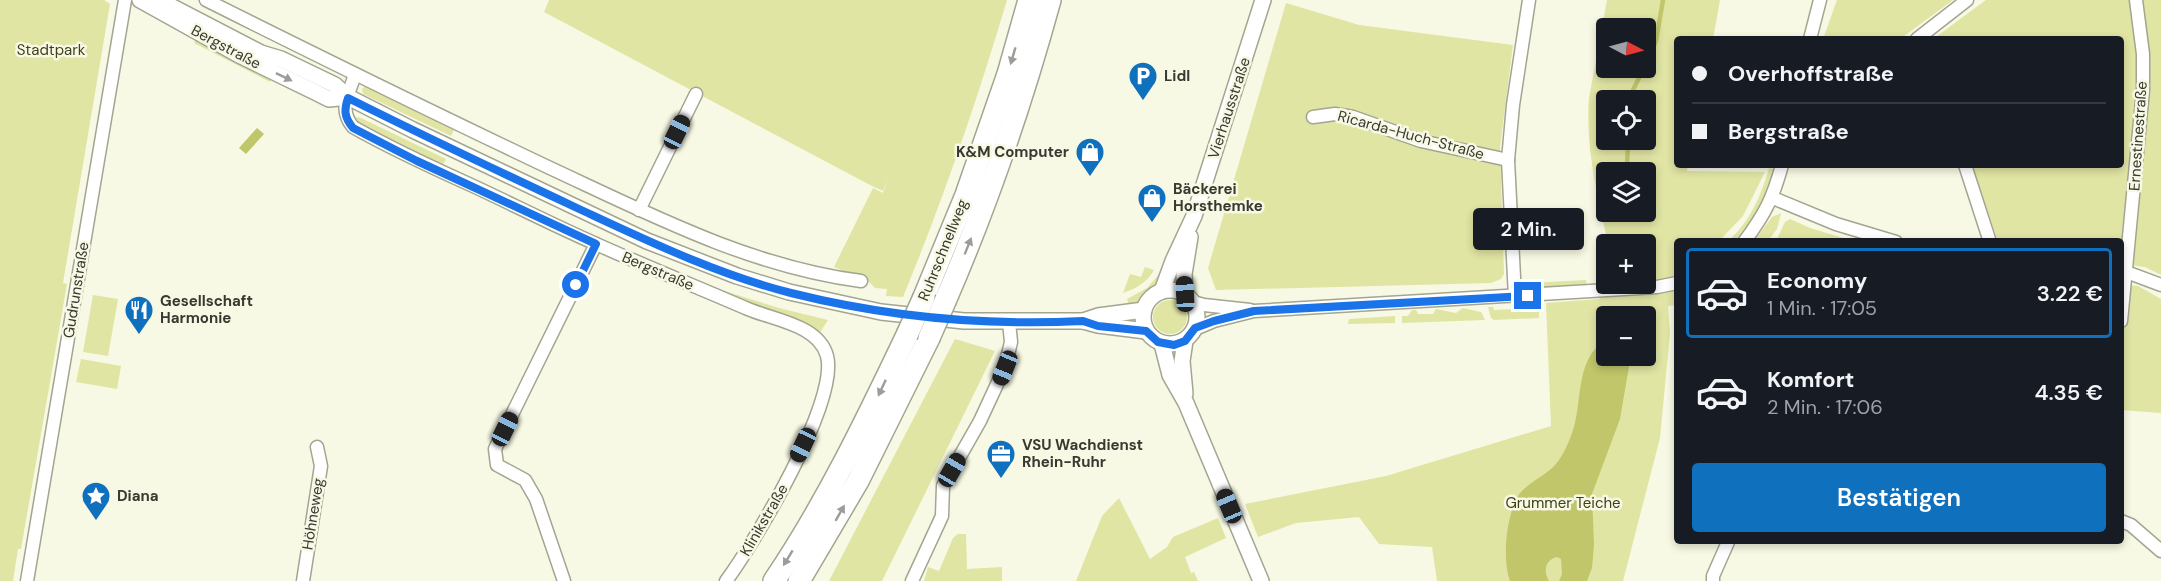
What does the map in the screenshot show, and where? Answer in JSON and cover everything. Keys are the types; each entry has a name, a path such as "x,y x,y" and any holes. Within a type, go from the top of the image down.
{"highway":[{"name":"Ruhrschnellweg","path":"774,581 831,487 876,400 924,297 966,195 1008,74 1029,0"},
{"name":"Ruhrschnellweg","path":"799,581 858,481 946,299 972,238 1011,130 1050,0"}],"street":[{"name":"Gudrunstraße","path":"27,581 125,0"},
{"name":"Bergstraße","path":"140,0 239,55 329,99 348,98"},
{"name":"Bergstraße","path":"159,0 261,53 281,59 335,85 348,98 413,130 647,241 737,276 789,292 881,312 964,321 1083,321 1098,316 1144,309"},
{"path":"206,0 639,210 747,253 824,274 861,281"},
{"name":"Vierhausstraße","path":"1162,291 1194,216 1263,0"},
{"path":"1515,297 1508,160 1513,105 1529,0"},
{"path":"1811,36 1820,0"},
{"path":"1922,36 1967,0"},
{"name":"Ernestinestraße","path":"2124,271 2143,90 2143,54 2136,0"},
{"name":"Bergstraße","path":"355,74 344,109 347,120 353,128 417,161 596,244 759,314 801,329"},
{"path":"639,210 696,94"},
{"name":"Ricarda-Huch-Straße","path":"1313,117 1335,114 1353,117 1421,141 1508,160"},
{"path":"1747,238 1763,217 1773,198 1781,168"},
{"path":"1966,168 1989,238"},
{"path":"1773,198 1836,224 1883,238"},
{"name":"Vierhausstraße","path":"1189,298 1184,274 1194,216"},
{"path":"564,581 536,499 525,480 497,465 495,449 596,244"},
{"path":"2124,271 2161,285"},
{"path":"1195,328 1254,311 1515,297 1657,287 1674,284"},
{"path":"1185,341 1174,345 1162,344 1149,336 1143,319 1148,300 1162,291 1171,290 1204,306 1254,311"},
{"path":"1186,404 1182,361 1185,341 1195,328 1197,313 1189,298"},
{"name":"Bergstraße","path":"1083,321 1098,326 1146,331"},
{"path":"912,581 942,516 943,486 980,421 1005,368 1011,342 1009,322"},
{"name":"Klinikstraße","path":"726,581 761,530 779,497 807,436 826,381 827,357 822,345 814,336 801,329"},
{"path":"1162,344 1170,375 1186,404 1261,581"},
{"name":"Höhneweg","path":"303,581 321,466 317,447"},
{"path":"2124,522 2131,525 2161,551"},
{"path":"1710,579 1727,544"}],"green space":[{"name":"Stadtpark","path":"0,0 104,0 110,4 63,283 67,284 21,549 18,549 13,581 0,581"},
{"path":"549,0 1007,0 959,150 903,297 886,296 887,289 875,288 868,281 834,267 873,188 883,193 888,178 883,191 872,186 544,12"},
{"name":"Grummer Teiche","path":"1607,0 1720,0 1714,36 1674,36 1674,168 1688,168 1687,171 1765,172 1743,216 1722,238 1674,238 1674,305 1668,306 1670,333 1660,438 1623,581 1437,581 1432,547 1379,544 1359,517 1296,523 1258,537 1245,504 1386,476 1551,426 1546,303 1599,299 1603,294 1656,294 1656,234 1606,234 1604,222 1656,222 1656,162 1596,162 1596,184 1589,135 1589,98 1596,60 1596,78 1656,78 1656,18 1604,18"},
{"path":"1837,0 1953,0 1904,36 1824,36"},
{"path":"1986,0 2161,0 2161,275 2145,267 2124,264 2124,238 1997,238 1973,168 2124,168 2124,36 1937,36"},
{"path":"1286,3 1359,25 1513,45 1500,147 1504,274 1501,279 1491,283 1216,290 1208,268"},
{"path":"196,38 273,76 270,82 194,43"},
{"path":"364,87 454,130 451,136 363,94"},
{"path":"357,117 446,159 442,166 357,125 355,119"},
{"path":"1769,168 1773,169 1760,208 1741,234 1737,238 1731,238 1754,208"},
{"path":"1781,213 1777,229 1770,238 1756,238 1772,217"},
{"path":"1790,219 1810,228 1844,238 1777,238 1785,222"},
{"path":"1145,267 1154,270 1145,281 1123,293 1130,274 1141,277"},
{"path":"1160,273 1164,274 1154,289 1140,301 1129,306 1127,299 1147,288"},
{"path":"1586,280 1587,285 1539,289 1531,287 1529,283"},
{"path":"2124,284 2138,286 2161,299 2161,413 2124,410"},
{"path":"715,288 779,308 828,320 819,334 795,321"},
{"path":"93,295 118,299 108,356 83,352"},
{"path":"1170,300 1182,305 1187,317 1182,329 1170,334 1158,329 1153,317 1158,305"},
{"path":"1488,307 1493,307 1494,310 1539,308 1539,318 1494,320 1491,318"},
{"path":"1463,308 1481,312 1485,320 1402,323 1402,316 1408,316 1412,310 1416,310 1418,314 1433,314 1436,309 1456,313"},
{"path":"1395,316 1395,323 1348,324 1349,319"},
{"path":"955,339 995,351 882,581 829,581"},
{"path":"81,359 121,366 117,389 76,382"},
{"path":"1119,498 1150,559 1167,547 1173,537 1218,518 1226,538 1185,557 1191,573 1194,572 1198,581 1076,581 1102,516"},
{"path":"958,534 966,534 967,569 1002,567 1002,581 924,581 928,567 939,571 953,538"}],"shaded area":[{"path":"257,128 264,134 246,154 239,148"},
{"path":"1596,349 1596,366 1629,366 1620,419 1592,494 1594,545 1592,568 1587,581 1559,581 1562,574 1561,559 1557,557 1546,566 1549,581 1510,581 1506,561 1506,538 1514,505 1521,492 1552,468 1563,454 1575,424 1581,384 1588,359"}],"waterway":[{"path":"1656,41 1663,0"},
{"path":"1633,90 1639,78"},
{"path":"1627,162 1628,150"}],"place":[{"name":"Lidl","path":"1143,102"},
{"name":"K&M Computer","path":"1090,178"},
{"name":"Bäckerei Horsthemke","path":"1152,224"},
{"name":"Gesellschaft Harmonie","path":"139,336"},
{"name":"VSU Wachdienst Rhein-Ruhr","path":"1001,480"},
{"name":"Diana","path":"96,522"}],"route":[{"path":"576,285 596,244 417,161 353,128 347,120 344,109 348,98 647,241 693,260 789,292 881,312 964,321 1083,321 1098,326 1146,331 1158,342 1174,345 1185,341 1195,328 1254,311 1528,296"}]}
